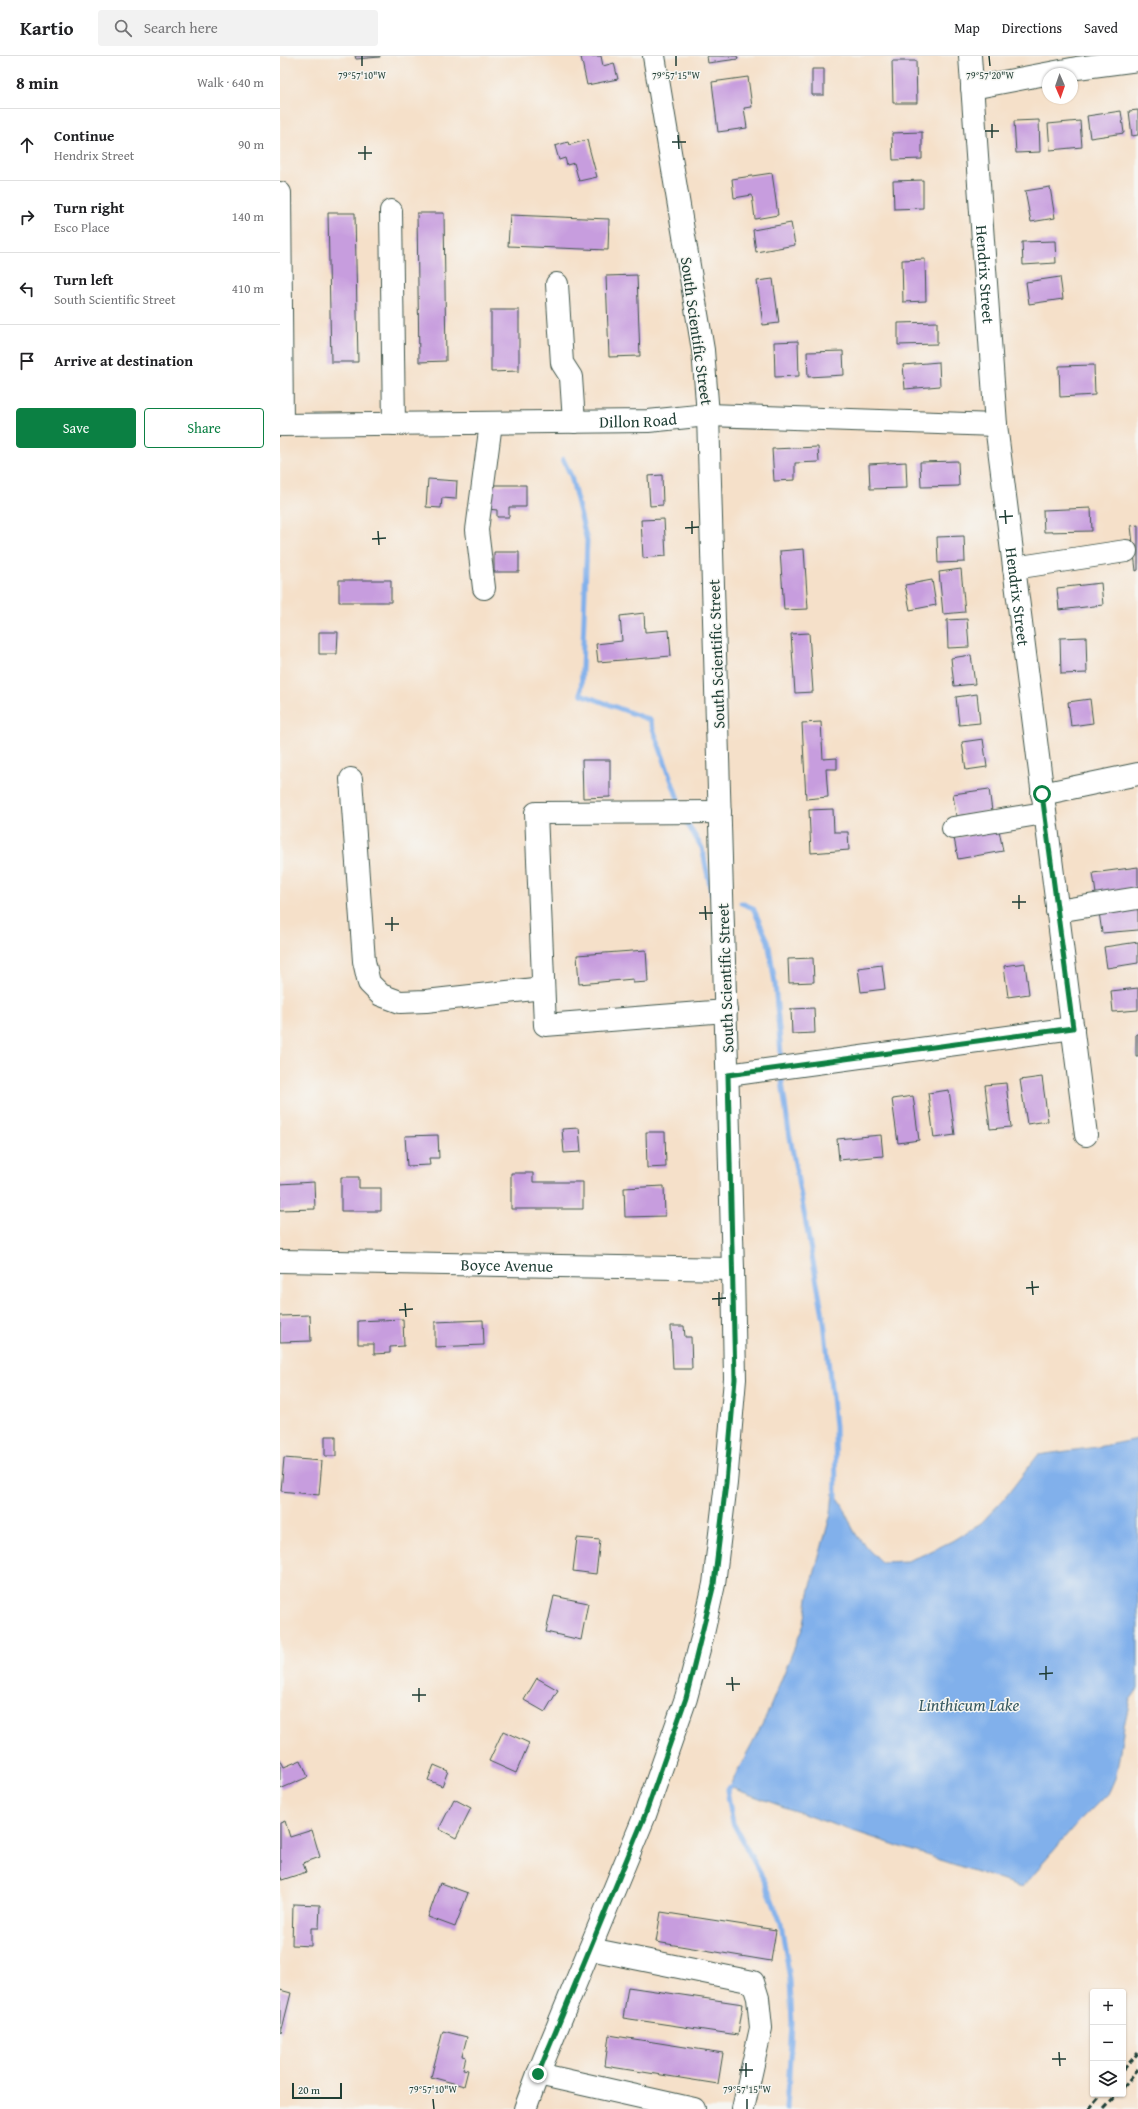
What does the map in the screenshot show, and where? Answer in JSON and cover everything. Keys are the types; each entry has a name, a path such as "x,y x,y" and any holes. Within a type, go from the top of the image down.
{"street":[{"name":"South Scientific Street","path":"525,2109 645,1815 686,1698 714,1584 726,1483 735,1379 734,1269 708,414 703,350 654,56"},
{"name":"Hendrix Street","path":"970,56 996,425 1086,1135"},
{"path":"972,88 1077,68 1138,60"},
{"path":"280,193 281,425"},
{"path":"391,211 394,424"},
{"path":"557,284 562,363 571,377 574,422"},
{"name":"Dillon Road","path":"281,425 648,421 708,414 996,425"},
{"path":"484,588 477,530 491,423"},
{"path":"1014,568 1126,551"},
{"path":"953,828 1043,804 1138,774"},
{"path":"351,779 364,961 369,983 381,995 400,1002 426,1001 543,988"},
{"path":"720,812 536,813 545,1025 726,1011"},
{"path":"1057,911 1138,898"},
{"path":"728,1075 1073,1028"},
{"name":"Boyce Avenue","path":"280,1261 734,1269"},
{"path":"590,1949 753,1982 758,1998 761,2028 743,2109"},
{"path":"538,2074 694,2109"}],"water":[{"name":"Linthicum Lake","path":"1138,1439 1138,1689 1130,1700 1116,1776 1109,1792 1077,1824 1022,1887 817,1819 729,1787 766,1717 804,1624 809,1593 831,1513 833,1493 841,1501 854,1531 866,1547 881,1562 907,1561 952,1541 981,1523 1004,1499 1038,1455 1097,1447"}],"building":[{"path":"355,56 380,56 380,57 356,59"},
{"path":"601,56 603,66 614,63 618,79 587,85 581,57"},
{"path":"707,56 737,56 738,59 708,63"},
{"path":"892,61 916,61 917,103 893,103"},
{"path":"812,69 824,69 824,95 812,95"},
{"path":"748,77 752,107 744,108 747,128 718,132 712,82"},
{"path":"1138,110 1138,135 1132,136 1129,111"},
{"path":"1121,111 1124,133 1090,138 1087,116"},
{"path":"1039,120 1040,152 1016,153 1014,121"},
{"path":"1080,121 1082,147 1050,150 1048,124"},
{"path":"922,132 922,159 893,160 892,133"},
{"path":"587,140 597,177 579,181 574,163 567,165 565,158 559,160 555,146 568,142 569,145"},
{"path":"772,173 778,215 755,219 752,195 734,198 732,179"},
{"path":"923,180 923,208 894,209 893,181"},
{"path":"1050,187 1055,218 1031,222 1025,191"},
{"path":"328,213 355,213 358,362 331,362"},
{"path":"417,213 444,213 446,361 419,362"},
{"path":"510,215 609,219 608,250 508,246"},
{"path":"791,223 795,245 756,252 753,230"},
{"path":"1055,241 1056,263 1023,265 1022,242"},
{"path":"925,259 926,301 903,302 902,260"},
{"path":"637,275 640,356 609,357 606,276"},
{"path":"1060,277 1063,299 1029,304 1026,282"},
{"path":"773,279 779,323 763,325 757,281"},
{"path":"491,310 519,310 519,371 491,372"},
{"path":"937,322 937,344 898,345 898,323"},
{"path":"798,341 799,376 775,377 774,342"},
{"path":"843,351 844,375 808,377 807,352"},
{"path":"939,362 940,386 905,389 903,365"},
{"path":"1094,365 1095,395 1060,397 1059,366"},
{"path":"818,447 819,462 795,463 795,480 774,481 772,449"},
{"path":"958,461 959,486 921,487 920,462"},
{"path":"906,462 907,488 870,489 869,464"},
{"path":"662,475 663,505 650,506 648,476"},
{"path":"428,479 457,481 456,499 442,498 441,508 426,507"},
{"path":"487,485 526,485 526,507 509,507 509,517 497,517 497,510 487,509"},
{"path":"1091,508 1092,531 1044,532 1043,510"},
{"path":"664,519 666,556 643,558 641,520"},
{"path":"1138,525 1138,570 1136,571 1131,526"},
{"path":"964,536 965,562 938,563 937,537"},
{"path":"804,549 808,609 784,610 780,551"},
{"path":"494,552 519,552 519,572 494,572"},
{"path":"961,569 965,612 943,614 939,572"},
{"path":"339,580 391,580 391,602 339,602"},
{"path":"932,580 936,605 910,610 905,585"},
{"path":"1101,583 1103,605 1059,610 1057,588"},
{"path":"644,613 645,632 669,630 671,656 598,662 596,644 622,641 620,616"},
{"path":"967,619 969,647 948,648 947,620"},
{"path":"319,632 338,632 337,654 319,654"},
{"path":"809,633 813,692 795,693 791,634"},
{"path":"1086,637 1087,673 1061,674 1060,638"},
{"path":"971,655 975,684 954,686 951,658"},
{"path":"977,694 980,723 959,725 956,697"},
{"path":"1090,699 1093,723 1071,726 1068,702"},
{"path":"821,722 823,759 837,758 837,769 826,769 828,797 806,799 802,723"},
{"path":"983,739 987,767 966,770 962,742"},
{"path":"582,760 610,760 610,797 583,798"},
{"path":"989,789 992,811 956,816 953,794"},
{"path":"833,809 834,832 848,832 849,850 811,853 809,810"},
{"path":"999,830 1003,851 958,859 954,838"},
{"path":"1138,867 1138,888 1096,894 1093,873"},
{"path":"1138,908 1138,930 1102,933 1099,912"},
{"path":"1138,942 1138,963 1107,968 1104,947"},
{"path":"646,950 648,982 633,983 633,979 579,984 577,955"},
{"path":"813,958 814,982 789,983 788,959"},
{"path":"1025,963 1029,994 1008,997 1004,966"},
{"path":"882,965 885,989 861,992 858,968"},
{"path":"1138,988 1138,1010 1113,1012 1111,991"},
{"path":"814,1008 815,1033 792,1034 791,1009"},
{"path":"1136,1034 1138,1034 1138,1056 1136,1056"},
{"path":"1042,1077 1048,1121 1027,1124 1020,1080"},
{"path":"1006,1083 1011,1127 990,1129 985,1085"},
{"path":"949,1090 955,1135 934,1138 928,1093"},
{"path":"913,1096 919,1140 898,1143 892,1099"},
{"path":"579,1128 581,1152 564,1153 562,1129"},
{"path":"646,1132 665,1132 666,1167 647,1168"},
{"path":"438,1135 439,1158 429,1158 430,1165 407,1166 405,1136"},
{"path":"881,1135 883,1156 839,1160 837,1139"},
{"path":"511,1173 533,1173 533,1182 583,1182 583,1209 511,1209"},
{"path":"341,1177 359,1177 359,1188 381,1188 381,1211 341,1211"},
{"path":"314,1182 315,1209 280,1210 280,1184"},
{"path":"664,1186 665,1216 625,1217 624,1188"},
{"path":"310,1315 311,1341 280,1342 280,1316"},
{"path":"403,1319 404,1346 390,1347 390,1353 374,1354 374,1344 358,1344 358,1321"},
{"path":"483,1320 484,1345 435,1347 435,1322"},
{"path":"671,1326 684,1326 685,1337 691,1337 692,1369 673,1369"},
{"path":"325,1436 336,1436 336,1456 325,1456"},
{"path":"284,1458 322,1461 319,1495 281,1491"},
{"path":"577,1538 600,1540 596,1574 573,1571"},
{"path":"554,1596 588,1603 581,1640 546,1632"},
{"path":"537,1678 558,1690 545,1712 524,1700"},
{"path":"503,1731 529,1743 516,1773 489,1761"},
{"path":"280,1759 284,1767 301,1760 308,1777 280,1789"},
{"path":"434,1765 448,1771 442,1786 428,1780"},
{"path":"454,1799 471,1808 456,1838 439,1829"},
{"path":"285,1821 290,1837 312,1830 320,1857 303,1863 306,1872 282,1880 280,1875 280,1823"},
{"path":"440,1883 468,1893 455,1927 428,1917"},
{"path":"293,1904 320,1905 319,1928 311,1928 311,1946 292,1945"},
{"path":"661,1912 776,1930 771,1961 656,1942"},
{"path":"628,1987 743,2004 738,2035 623,2018"},
{"path":"280,1990 291,1993 281,2033 280,2032"},
{"path":"443,2031 467,2037 462,2056 466,2057 463,2069 468,2070 464,2086 431,2077"},
{"path":"609,2035 723,2053 718,2084 605,2066"}],"waterway":[{"path":"563,459 571,476 587,541 581,694 650,720 678,799"},
{"path":"685,820 702,848 712,895"},
{"path":"741,903 753,908 768,941 775,983 781,1054"},
{"path":"782,1081 788,1126 824,1321 835,1426 836,1499"},
{"path":"735,1785 729,1787 727,1790 733,1823 765,1882 781,1923 790,1980 792,2023 787,2109"}],"railway":[{"path":"1126,2067 1138,2053"},
{"path":"1126,2084 1138,2070"},
{"path":"1089,2109 1099,2097"},
{"path":"1104,2109 1115,2097"}],"route":[{"path":"538,2074 645,1815 686,1698 702,1638 714,1584 726,1483 735,1379 734,1269 728,1075 1073,1028 1042,794"}]}
